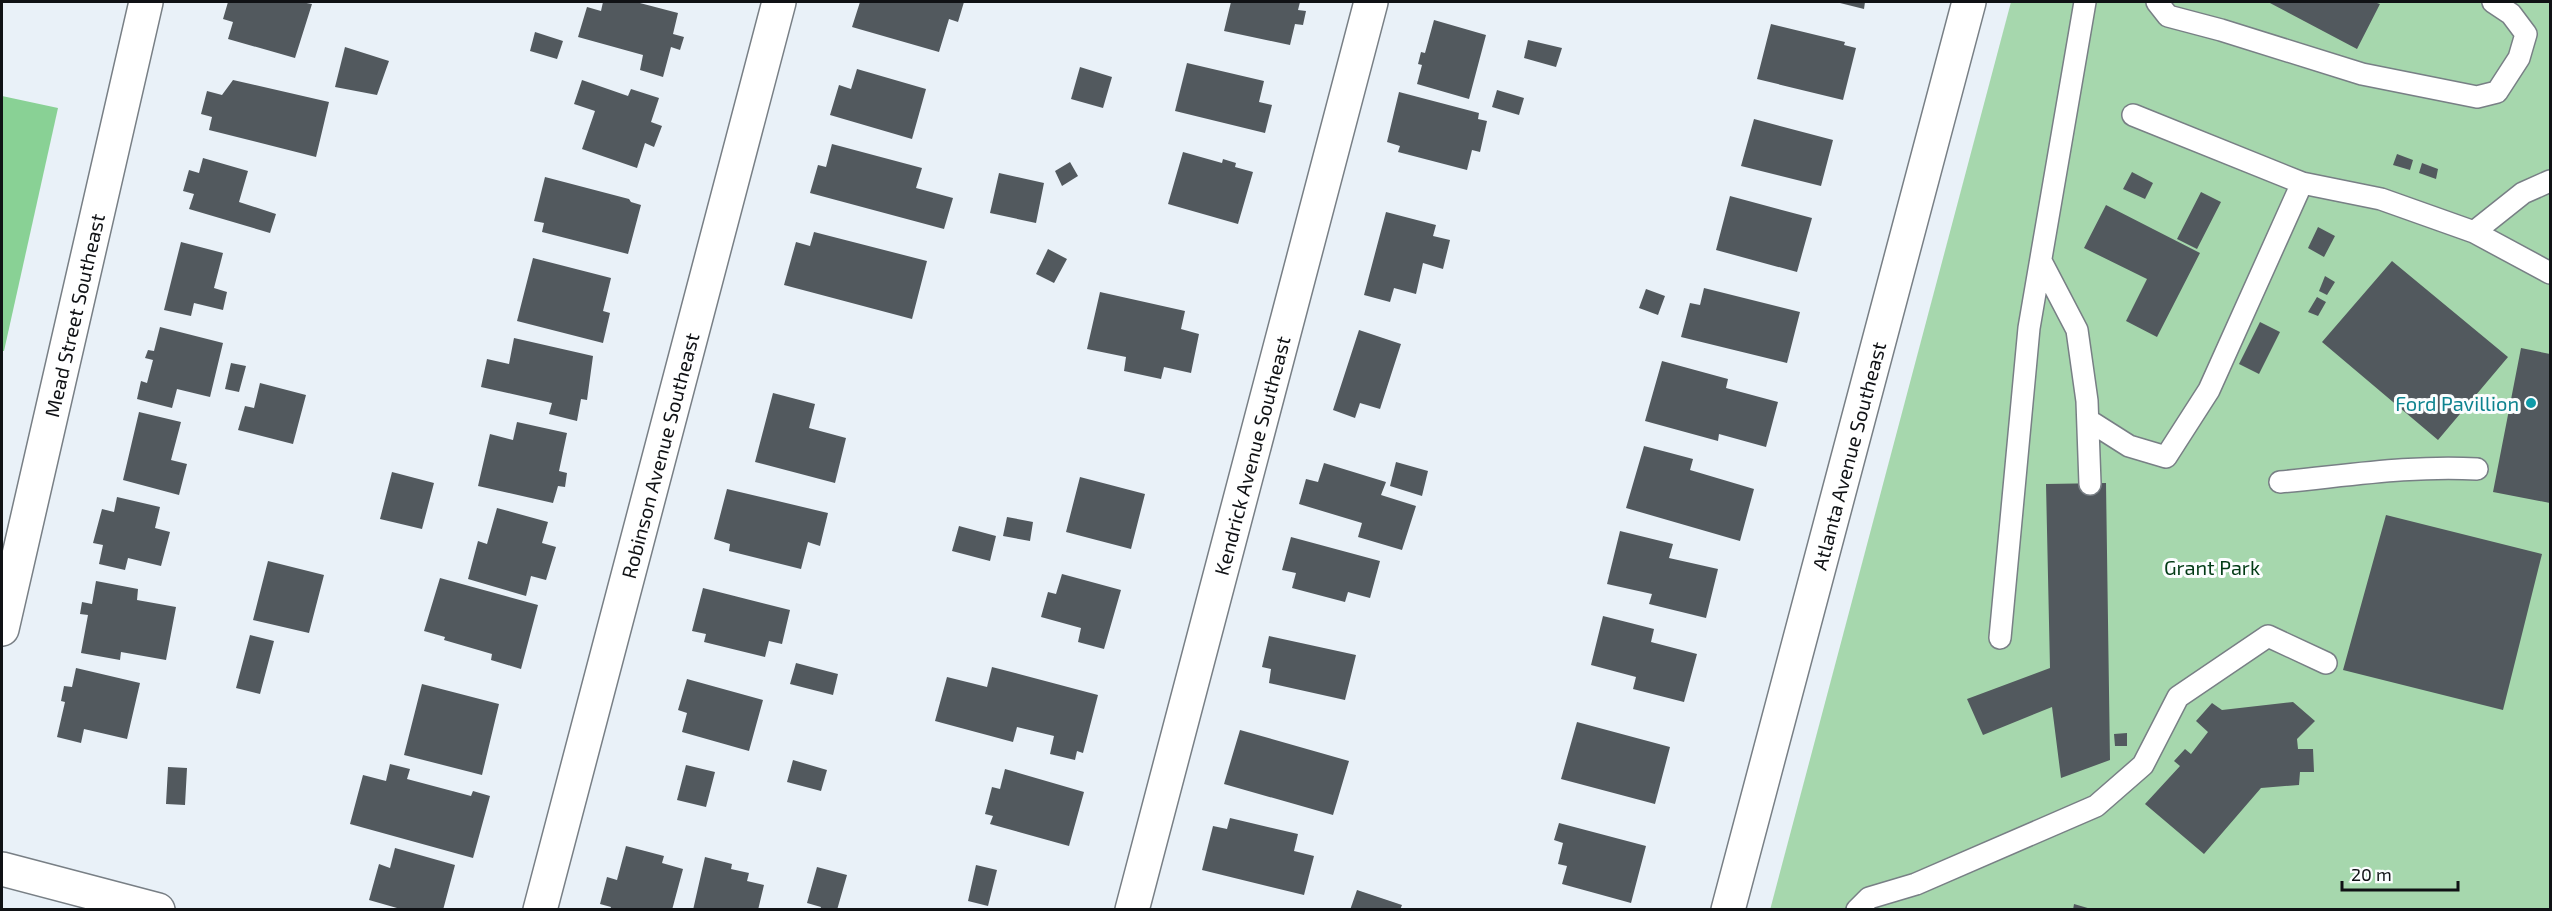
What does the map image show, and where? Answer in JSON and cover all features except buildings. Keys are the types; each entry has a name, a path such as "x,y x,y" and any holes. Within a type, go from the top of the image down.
{"street":[{"name":"Mead Street Southeast","path":"2,629 146,2"},
{"name":"Robinson Avenue Southeast","path":"540,909 779,2"},
{"name":"Kendrick Avenue Southeast","path":"1132,909 1371,2"},
{"name":"Atlanta Avenue Southeast","path":"1728,909 1969,2"},
{"path":"2,869 158,909"}],"lane":[{"path":"2000,638 2029,328 2085,2"},
{"path":"2157,2 2168,16 2362,74 2477,97 2497,92 2519,58 2526,34 2511,14 2493,2"},
{"path":"2133,114 2302,183 2381,199 2474,232 2550,273"},
{"path":"2474,232 2523,192 2550,181"},
{"path":"2088,420 2129,446 2166,457 2209,390 2302,183"},
{"path":"2041,261 2077,330 2088,420 2090,484"},
{"path":"2280,482 2449,467 2477,469"},
{"path":"1857,909 1869,898 1916,885 2096,806 2143,765 2178,697 2268,636 2326,663"}],"green space":[{"name":"Grant Park","path":"2011,2 2550,2 2550,909 1770,910"},
{"path":"2,96 58,108 4,351 2,351"}],"place":[{"name":"Ford Pavillion","path":"2531,403"}]}
